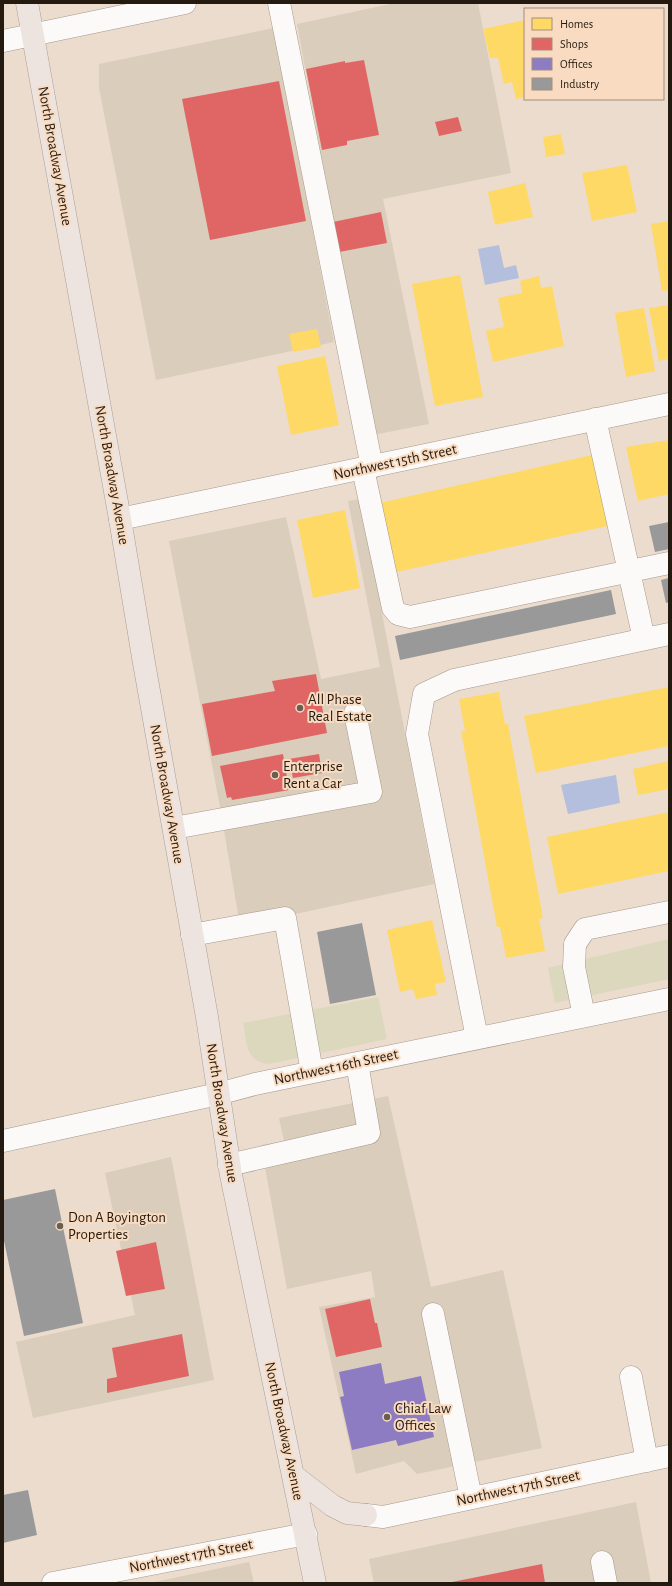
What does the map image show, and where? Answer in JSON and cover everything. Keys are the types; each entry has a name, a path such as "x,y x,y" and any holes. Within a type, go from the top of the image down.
{"main road":[{"name":"North Broadway Avenue","path":"27,3 120,519 207,1017 229,1165 315,1583"},
{"path":"294,1476 333,1506 347,1513 366,1515"}],"street":[{"path":"3,41 185,3"},
{"path":"279,3 368,468 384,574 393,608 398,614 410,617 669,563"},
{"name":"Northwest 15th Street","path":"120,519 669,404"},
{"path":"595,419 644,639"},
{"path":"477,1038 417,734 424,694 454,680 669,634"},
{"path":"174,828 371,792 355,713"},
{"path":"584,1016 574,967 575,944 585,929 669,912"},
{"path":"192,935 285,918 312,1072"},
{"name":"Northwest 16th Street","path":"3,1141 218,1094 255,1084 669,998"},
{"path":"229,1165 369,1133 357,1063"},
{"path":"432,1314 471,1498"},
{"path":"631,1377 647,1461"},
{"name":"Northwest 17th Street","path":"366,1515 383,1517 669,1456"},
{"name":"Northwest 17th Street","path":"53,1583 108,1578 306,1534"},
{"path":"602,1562 606,1583"}],"shaded area":[{"path":"395,3 478,3 511,173 383,199 429,424 373,435 297,24"},
{"path":"274,28 334,342 156,380 99,88 99,64"},
{"name":"All Phase Real Estate","path":"360,499 434,884 240,926 221,812 169,541 286,517 321,679 380,667 348,501"},
{"path":"669,939 669,979 555,1003 548,968"},
{"path":"378,997 387,1039 269,1064 255,1059 248,1050 243,1023"},
{"path":"388,1096 431,1287 503,1270 542,1448 417,1474 404,1461 356,1474 319,1307 375,1297 371,1271 287,1289 261,1145 284,1141 279,1118"},
{"path":"171,1157 214,1380 33,1418 16,1342 135,1315 105,1173"},
{"path":"636,1502 651,1583 374,1583 369,1559"},
{"path":"249,1562 254,1583 150,1583"}],"water":[{"path":"499,245 504,268 516,265 519,278 485,285 478,249"},
{"path":"616,775 620,803 568,814 561,785"}],"building: Homes":[{"path":"524,20 524,97 516,99 512,82 504,84 498,58 490,58 483,29"},
{"path":"561,134 565,154 546,157 543,137"},
{"path":"627,165 637,212 592,221 582,173"},
{"path":"525,183 533,217 495,225 488,192"},
{"path":"669,221 669,290 662,291 651,224"},
{"path":"460,275 483,397 435,406 412,284"},
{"path":"539,276 541,288 552,286 564,346 493,362 486,331 504,327 498,298 522,293 520,281"},
{"path":"669,305 669,359 659,361 649,308"},
{"path":"644,308 655,371 626,377 615,313"},
{"path":"317,329 321,347 293,352 289,334"},
{"path":"325,356 339,425 291,435 277,366"},
{"path":"669,440 669,494 638,501 626,447"},
{"path":"592,455 608,526 392,573 375,504"},
{"path":"345,510 360,588 313,598 297,520"},
{"path":"669,687 669,746 536,773 524,716"},
{"path":"499,692 505,724 508,724 543,918 539,919 545,951 506,958 500,927 497,927 461,731 465,731 459,699"},
{"path":"669,761 669,789 638,795 633,769"},
{"path":"669,812 669,871 558,894 547,837"},
{"path":"432,920 446,982 435,984 437,995 416,999 413,989 400,992 387,930"}],"building: Shops":[{"path":"364,60 379,135 347,141 347,145 322,150 306,69 345,61 345,63"},
{"path":"279,81 306,221 210,240 182,99"},
{"path":"458,117 462,131 439,136 435,122"},
{"path":"381,212 387,243 339,252 333,222"},
{"path":"316,674 327,733 212,756 202,704 275,691 272,681"},
{"path":"283,754 289,790 232,800 231,797 227,798 220,766"},
{"path":"319,754 322,773 293,778 289,759"},
{"path":"156,1242 165,1289 126,1296 116,1251"},
{"path":"370,1299 382,1347 336,1357 325,1309"},
{"path":"182,1334 189,1376 107,1393 107,1379 117,1377 112,1348"},
{"path":"542,1564 545,1583 452,1583 452,1582"}],"building: Offices":[{"name":"Chiaf Law Offices","path":"381,1363 385,1384 421,1376 434,1437 398,1446 396,1440 352,1450 340,1397 344,1396 339,1372"}],"building: Industry":[{"path":"669,522 669,549 655,552 649,526"},
{"path":"669,578 669,602 666,603 661,580"},
{"path":"611,590 616,614 400,660 395,636"},
{"path":"362,923 376,995 330,1004 317,932"},
{"path":"55,1189 83,1323 24,1336 3,1236 3,1200"},
{"path":"28,1490 37,1535 3,1543 3,1495"}],"place":[{"name":"All Phase Real Estate","path":"300,708"},
{"name":"Enterprise Rent a Car","path":"275,775"},
{"name":"Don A Boyington Properties","path":"60,1226"},
{"name":"Chiaf Law Offices","path":"387,1417"}]}
